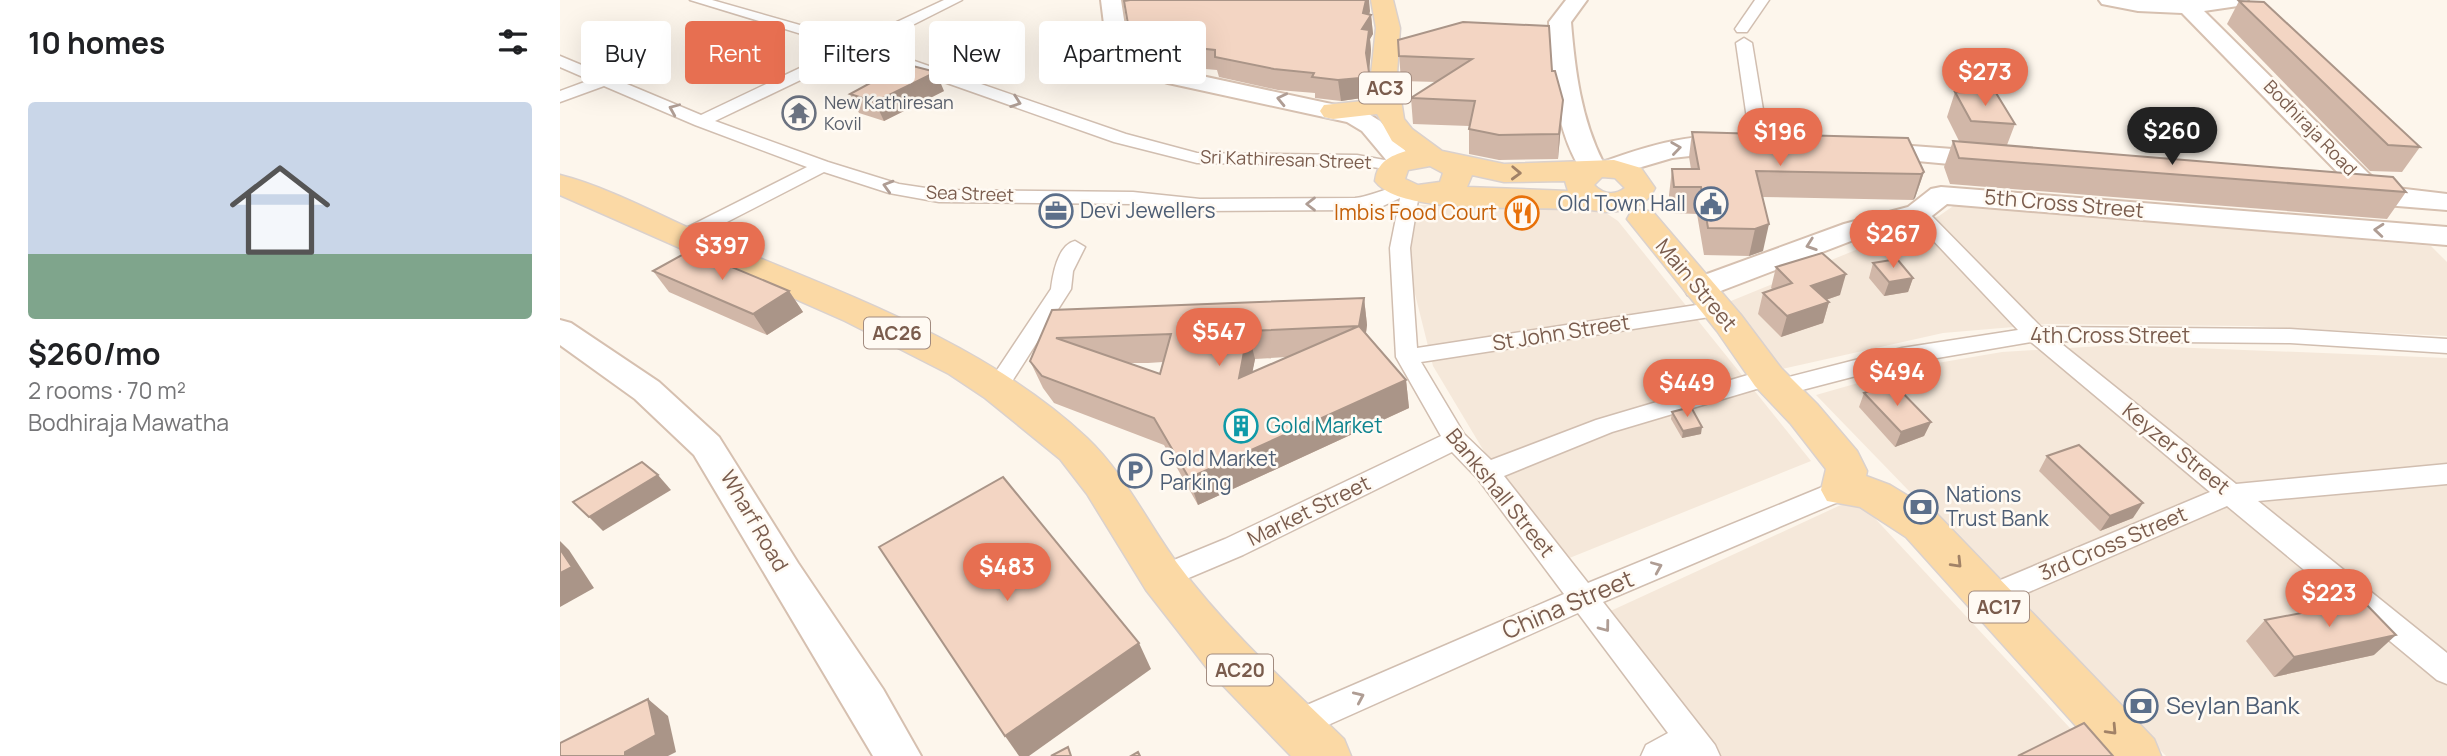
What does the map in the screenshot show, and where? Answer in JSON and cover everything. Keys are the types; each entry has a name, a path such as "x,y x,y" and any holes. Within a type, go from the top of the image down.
{"main road":[{"path":"1111,0 1118,48 1136,65 1168,76 1333,111 1363,120 1408,182"},
{"name":"AC3","path":"1382,0 1388,28 1386,98 1391,120 1402,135 1441,159"},
{"path":"1544,0 1560,22 1564,91 1579,141 1597,170"},
{"path":"1560,22 1577,0"},
{"path":"2109,0 2189,7 2238,0"},
{"name":"Bodhiraja Road","path":"2189,7 2361,181 2445,237"},
{"path":"1333,111 1369,108 1386,98"},
{"path":"1597,170 1656,151 1700,145 1787,147"},
{"path":"1843,150 2017,162"},
{"path":"1707,298 1854,230 1918,213 1941,195 1927,154"},
{"path":"1408,182 1456,183 1458,172 1441,159"},
{"path":"1408,182 1441,159 1504,173 1597,170 1629,173 1639,182 1638,193 1623,205"},
{"name":"Main Street","path":"1597,170 1580,179 1580,190 1623,205 1707,298 1847,471 1842,490 1863,491 1875,496 1921,525"},
{"name":"Sea Street","path":"1408,182 1623,205"},
{"name":"AC26","path":"560,184 857,313 962,365 1074,449 1101,483 1162,577"},
{"path":"2337,189 2447,202"},
{"name":"5th Cross Street","path":"1941,195 2445,237"},
{"name":"Wharf Road","path":"560,330 630,377 692,430 715,456 769,550 873,709 898,756"},
{"name":"Main Street","path":"1784,393 1831,429 1897,494 1921,525 2136,756"},
{"name":"AC20","path":"1162,577 1227,657 1311,740"}],"street":[{"name":"Sri Kathiresan Street","path":"697,0 799,29"},
{"path":"913,21 955,0"},
{"path":"1760,146 1743,36 1762,0"},
{"name":"Sea Street","path":"560,61 581,70"},
{"name":"Sri Kathiresan Street","path":"915,66 1120,138 1197,158 1357,160 1408,182"},
{"path":"701,121 799,75"},
{"path":"560,97 594,84"},
{"name":"Sea Street","path":"613,84 701,121 822,166 896,189 939,196 1133,198 1200,205 1355,204 1376,202 1408,182"},
{"path":"681,238 822,166"},
{"path":"1407,358 1400,248 1408,182"},
{"name":"Keyzer Street","path":"1918,213 2035,334 2447,671"},
{"path":"996,388 1061,289 1063,271 1075,247"},
{"name":"St John Street","path":"1407,358 1707,298"},
{"name":"4th Cross Street","path":"1487,472 1604,426 1784,393 1902,356 2035,334 2290,336 2447,346"},
{"name":"Bankshall Street","path":"1407,358 1455,440 1487,472 1697,746"},
{"name":"Market Street","path":"1162,577 1234,547 1455,440"},
{"name":"3rd Cross Street","path":"1989,597 2230,494 2447,474"},
{"name":"China Street","path":"1311,740 1583,598 1842,490"},
{"path":"1657,756 1697,746"}],"shaded area":[{"path":"1956,204 2431,246 2447,262 2447,336 2249,326 2047,324 1943,333 1782,369 1726,303 1939,216"},
{"path":"1418,205 1600,209 1618,221 1811,461 1552,565 1433,366 1414,290 1410,246"},
{"path":"2119,345 2447,358 2447,756 2166,756 1816,395 1914,367 2002,352"},
{"path":"1856,498 2096,756 1715,756 1604,614"}],"building":[{"path":"1366,0 1363,13 1371,15 1362,29 1369,30 1366,53 1369,72 1360,78 1338,80 1312,77 1314,73 1274,69 1215,57 1215,50 1206,49 1206,21 1127,21 1124,1"},
{"path":"2239,1 2264,2 2420,147 2388,145"},
{"path":"1463,22 1549,26 1552,71 1555,71 1563,100 1559,134 1499,135 1469,129 1475,101 1411,98 1472,59 1399,56 1398,40"},
{"path":"915,67 929,70 929,75 915,82"},
{"path":"868,84 912,84 875,102 850,94"},
{"path":"1955,92 1996,93 2015,124 1971,121"},
{"path":"1692,132 1908,138 1924,172 1756,171 1769,224 1755,229 1708,228 1701,187 1674,187 1672,169 1699,169"},
{"path":"1953,141 2393,177 2406,192 1959,158"},
{"path":"691,250 789,291 753,314 653,271"},
{"path":"1822,253 1846,274 1811,286 1829,302 1787,316 1763,293 1792,283 1776,267"},
{"path":"1897,259 1913,278 1889,282 1873,263"},
{"name":"Gold Market","path":"1364,298 1359,326 1406,380 1189,478 1154,418 1042,376 1030,361 1052,310","holes":["1359,326 1239,378 1248,331","1171,334 1160,374 1056,338"]},
{"path":"1893,383 1931,422 1901,432 1864,393"},
{"path":"1691,407 1702,427 1683,431 1672,412"},
{"path":"2079,445 2143,503 2110,516 2047,456"},
{"path":"642,462 658,475 589,517 573,502"},
{"path":"1003,477 1139,643 1005,736 879,547"},
{"path":"560,549 572,567 560,573"},
{"path":"2363,601 2396,635 2294,657 2265,620"},
{"path":"648,699 656,735 625,752 625,756 560,756 560,743"},
{"path":"2084,723 2113,756 2018,756"},
{"path":"1068,747 1071,756 1051,756"}],"place":[{"name":"New Kathiresan Kovil","path":"799,113"},
{"name":"Old Town Hall","path":"1711,204"},
{"name":"Devi Jewellers","path":"1056,211"},
{"name":"Imbis Food Court","path":"1522,213"},
{"name":"Gold Market","path":"1241,426"},
{"name":"Gold Market Parking","path":"1135,471"},
{"name":"Nations Trust Bank","path":"1921,507"},
{"name":"Seylan Bank","path":"2141,706"}]}
